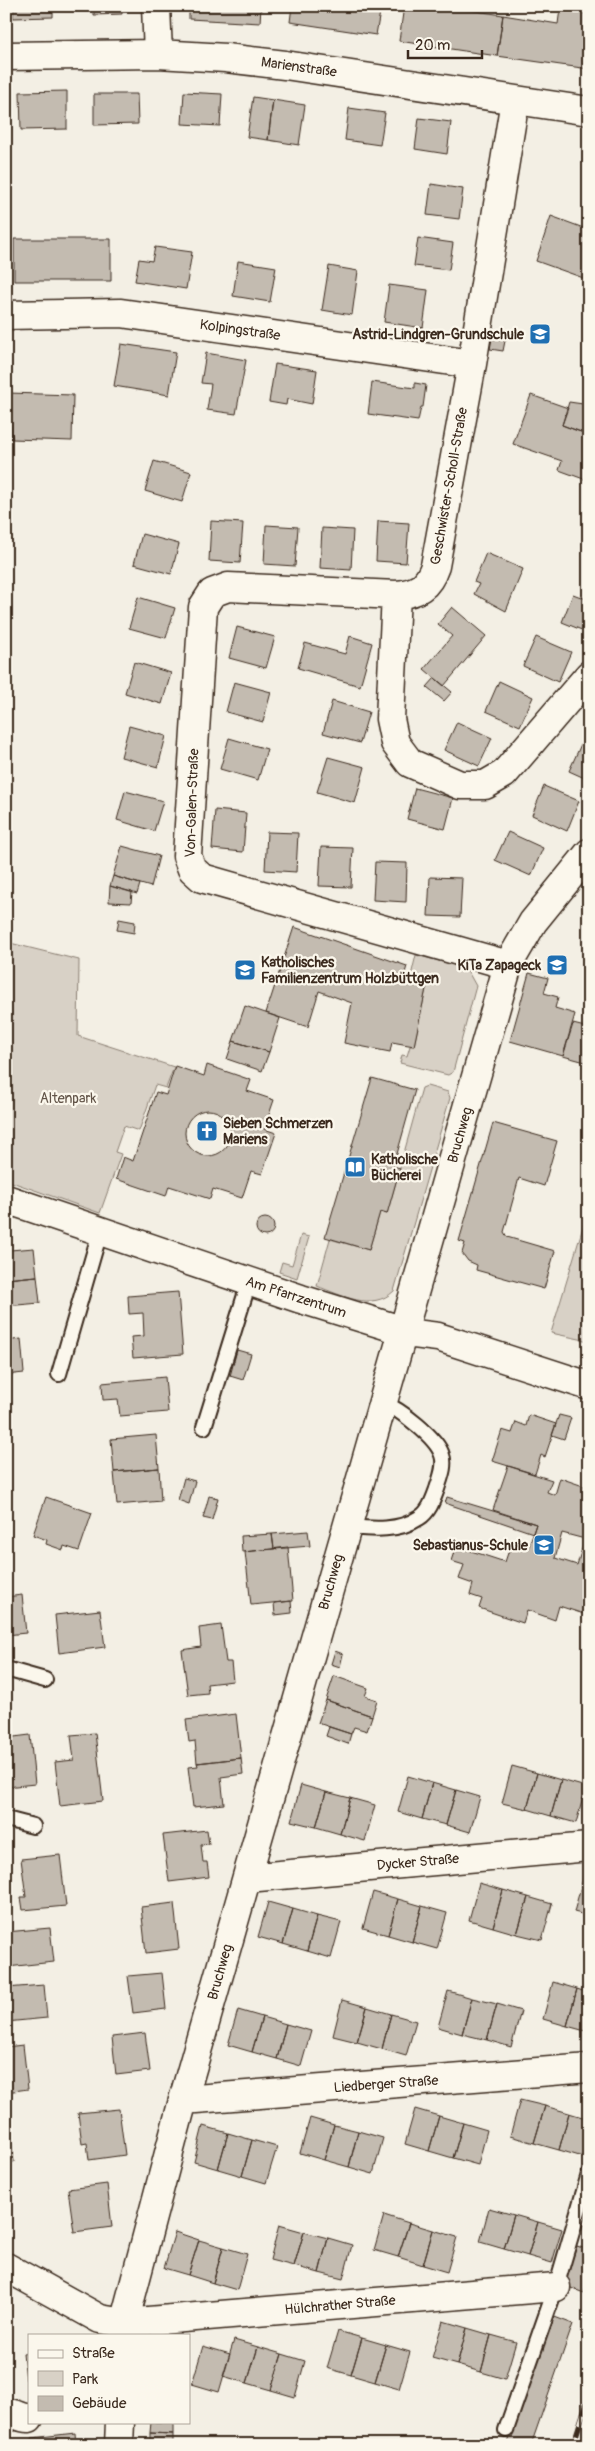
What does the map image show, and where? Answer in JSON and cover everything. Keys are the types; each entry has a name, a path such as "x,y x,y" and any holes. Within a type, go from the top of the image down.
{"street":[{"path":"156,6 158,54"},
{"name":"Marienstraße","path":"6,56 158,54 285,65 589,111"},
{"name":"Geschwister-Scholl-Straße","path":"396,595 417,592 424,587 432,574 472,364 515,100"},
{"name":"Kolpingstraße","path":"6,315 121,313 472,364"},
{"name":"Von-Galen-Straße","path":"396,595 228,587 212,592 203,607 187,856 192,869 202,878 508,966"},
{"path":"396,595 390,718 395,743 410,763 460,785 485,785 504,774 589,675"},
{"name":"Bruchweg","path":"124,2329 183,2100 508,966 533,922 589,853"},
{"name":"Am Pfarrzentrum","path":"6,1199 249,1282 403,1331 438,1337 589,1386"},
{"name":"Dycker Straße","path":"247,1878 589,1847"},
{"name":"Liedberger Straße","path":"183,2100 589,2068"},
{"name":"Hülchrather Straße","path":"6,2267 100,2319 124,2329 556,2287"},
{"path":"6,2413 10,2412 23,2418 28,2418"},
{"path":"119,2445 120,2424"}],"lane":[{"path":"59,1374 100,1232"},
{"path":"204,1427 249,1282"},
{"path":"347,1527 386,1528 410,1523 418,1519 429,1508 438,1484 443,1463 438,1447 407,1415 383,1402"},
{"path":"6,1669 45,1680"},
{"path":"6,1819 33,1826"},
{"path":"506,2430 556,2287 589,2174"}],"green space":[{"name":"Altenpark","path":"6,942 79,960 78,1036 174,1067 166,1088 155,1085 139,1131 124,1126 115,1152 121,1154 100,1213 6,1180"},
{"path":"416,955 466,968 476,986 453,1072 448,1075 400,1063 402,1055 407,1056 410,1046 414,1046 427,984 410,980"},
{"path":"427,1086 448,1092 450,1098 394,1291 385,1297 366,1301 346,1297 317,1286 330,1239 369,1250 380,1212 387,1214 422,1088"},
{"path":"589,1207 589,1341 551,1333"},
{"path":"301,1235 309,1237 297,1278 279,1272 282,1262 292,1265"}],"building":[{"path":"13,6 53,6 53,17 13,18"},
{"path":"78,6 122,6 122,14 94,15 94,10 78,10"},
{"path":"189,6 261,6 260,23 189,19"},
{"path":"292,6 381,6 376,35 290,22"},
{"path":"404,6 455,6 455,8 503,15 497,56 399,41"},
{"path":"560,9 589,14 589,69 497,56 503,15 558,24"},
{"path":"67,91 67,129 21,130 20,92"},
{"path":"184,92 222,94 220,126 182,124"},
{"path":"94,94 137,94 138,124 94,125"},
{"path":"253,97 273,100 268,140 247,137"},
{"path":"273,100 305,105 299,145 268,140"},
{"path":"349,108 385,113 380,145 345,140"},
{"path":"419,118 451,122 447,154 415,149"},
{"path":"431,184 463,189 459,219 427,215"},
{"path":"551,216 589,230 589,280 536,261"},
{"path":"418,238 453,243 449,270 414,266"},
{"path":"14,239 111,239 111,281 14,281"},
{"path":"155,247 192,252 186,289 135,281 139,259 152,261"},
{"path":"238,261 276,267 270,302 233,296"},
{"path":"329,266 358,271 352,315 322,310"},
{"path":"389,285 428,290 423,328 384,322"},
{"path":"493,333 506,336 503,351 490,349"},
{"path":"121,344 176,352 169,395 114,386"},
{"path":"206,353 246,360 236,414 207,410 211,384 201,383"},
{"path":"275,364 317,370 312,404 287,399 286,405 269,402"},
{"path":"589,368 589,435 562,425 569,402 583,404"},
{"path":"6,373 8,393 12,439 6,438"},
{"path":"372,382 415,388 415,383 426,385 423,407 421,407 418,421 368,414"},
{"path":"8,393 73,395 72,441 12,439"},
{"path":"531,395 568,408 562,425 589,435 589,481 559,470 562,461 513,444"},
{"path":"154,461 191,472 182,502 145,491"},
{"path":"211,521 243,523 240,563 209,561"},
{"path":"378,521 409,523 406,563 376,561"},
{"path":"266,525 298,527 295,566 264,564"},
{"path":"322,528 353,530 351,570 320,568"},
{"path":"142,534 179,544 171,574 134,564"},
{"path":"486,553 523,569 506,611 474,594 479,584 474,582"},
{"path":"573,594 589,600 589,633 562,622"},
{"path":"138,597 175,608 166,638 129,628"},
{"path":"452,607 486,636 444,686 424,669 452,636 438,624"},
{"path":"237,627 275,637 266,668 229,658"},
{"path":"350,636 372,643 360,686 298,668 305,643 345,654"},
{"path":"536,637 571,652 558,682 523,666"},
{"path":"134,662 171,673 162,704 125,693"},
{"path":"435,678 452,692 444,701 427,687"},
{"path":"499,681 533,697 520,726 486,711"},
{"path":"234,682 271,692 263,722 226,712"},
{"path":"332,701 369,712 360,743 323,733"},
{"path":"457,722 492,738 479,766 444,750"},
{"path":"129,726 166,736 158,767 121,757"},
{"path":"229,738 267,749 258,780 220,769"},
{"path":"582,742 589,745 589,780 569,771"},
{"path":"328,757 365,767 355,803 317,792"},
{"path":"544,786 579,801 567,831 532,815"},
{"path":"415,788 453,798 445,829 407,819"},
{"path":"125,791 163,801 154,831 117,820"},
{"path":"215,810 246,813 243,852 212,849"},
{"path":"267,832 298,833 296,872 265,870"},
{"path":"508,832 543,848 531,876 495,860"},
{"path":"122,846 159,856 151,887 113,876"},
{"path":"321,847 353,848 351,887 319,886"},
{"path":"375,862 407,863 406,902 373,900"},
{"path":"113,876 140,884 137,894 110,886"},
{"path":"430,877 462,878 460,917 428,916"},
{"path":"110,886 132,892 131,903 109,902"},
{"path":"119,919 135,922 134,933 117,930"},
{"path":"294,927 407,966 403,980 427,984 414,1046 392,1042 390,1052 344,1043 352,1003 319,991 308,1027 266,1013"},
{"path":"529,973 548,978 544,993 558,997 555,1008 575,1014 563,1056 510,1041"},
{"path":"245,1006 280,1018 269,1052 233,1041"},
{"path":"573,1024 589,1028 589,1063 563,1056"},
{"path":"233,1041 269,1052 262,1071 227,1059"},
{"name":"Sieben Schmerzen Mariens","path":"207,1065 251,1080 247,1091 274,1100 264,1129 276,1133 262,1174 251,1171 242,1198 213,1189 210,1199 169,1186 166,1196 116,1179 123,1157 133,1161 156,1092 166,1095 175,1066 204,1076"},
{"path":"372,1078 415,1090 393,1166 400,1168 387,1214 380,1212 369,1250 325,1237"},
{"path":"208,1110 221,1114 227,1120 231,1133 227,1146 221,1152 208,1156 195,1152 189,1146 185,1133 189,1120 195,1114"},
{"path":"493,1123 557,1141 544,1186 519,1178 504,1232 507,1237 555,1251 544,1289 476,1270 477,1265 468,1261 462,1253 465,1243 459,1241"},
{"path":"261,1218 269,1218 274,1223 272,1234 261,1236 256,1231 256,1223"},
{"path":"6,1242 9,1242 10,1250 34,1248 37,1276 6,1279"},
{"path":"37,1276 40,1303 6,1306 6,1279"},
{"path":"178,1292 183,1354 133,1358 131,1337 144,1336 143,1313 129,1314 128,1296"},
{"path":"21,1339 24,1373 6,1375 6,1341"},
{"path":"237,1350 251,1354 243,1380 230,1376"},
{"path":"165,1377 168,1412 120,1416 118,1399 103,1400 102,1383"},
{"path":"6,1405 10,1442 6,1442"},
{"path":"529,1415 556,1424 545,1457 541,1455 535,1474 492,1461 502,1430 512,1433 516,1422 526,1426"},
{"path":"559,1415 571,1418 564,1439 552,1435"},
{"path":"156,1435 159,1468 114,1472 111,1439"},
{"name":"Sebastianus-Schule","path":"508,1466 552,1480 547,1492 555,1495 560,1478 589,1488 587,1615 559,1606 555,1620 527,1610 523,1623 479,1608 482,1599 470,1595 473,1584 459,1579 464,1565 451,1561 456,1546 505,1562 511,1544 528,1549 536,1524 493,1510","holes":["562,1533 585,1539 577,1565 555,1558"]},
{"path":"159,1468 161,1501 117,1505 114,1472"},
{"path":"184,1478 195,1481 189,1504 178,1500"},
{"path":"209,1496 218,1498 212,1520 203,1518"},
{"path":"46,1497 92,1513 79,1551 64,1546 63,1550 46,1544 47,1540 33,1535"},
{"path":"447,1497 536,1524 533,1533 445,1503"},
{"path":"308,1531 310,1546 274,1549 272,1534"},
{"path":"272,1534 274,1549 242,1552 241,1536"},
{"path":"288,1547 293,1601 251,1605 245,1552"},
{"path":"22,1595 26,1633 6,1635 6,1597"},
{"path":"291,1601 292,1613 275,1615 274,1603"},
{"path":"100,1610 105,1647 59,1653 55,1615"},
{"path":"221,1625 226,1662 231,1662 233,1681 207,1684 208,1693 188,1695 182,1650 201,1647 199,1628"},
{"path":"335,1651 343,1654 340,1667 331,1664"},
{"path":"334,1676 368,1688 365,1696 377,1700 372,1716 326,1700"},
{"path":"326,1700 372,1716 367,1731 354,1727 351,1734 318,1723"},
{"path":"236,1714 241,1758 197,1763 195,1741 189,1742 186,1720"},
{"path":"329,1727 351,1734 348,1744 326,1736"},
{"path":"95,1733 103,1801 60,1806 55,1762 74,1760 71,1735"},
{"path":"30,1735 35,1784 6,1787 6,1738"},
{"path":"241,1758 243,1774 221,1777 224,1804 193,1807 188,1767 198,1766 197,1763"},
{"path":"512,1766 537,1773 527,1809 502,1803"},
{"path":"537,1773 561,1780 551,1816 527,1809"},
{"path":"408,1776 432,1783 422,1819 398,1812"},
{"path":"561,1780 586,1787 576,1823 551,1816"},
{"path":"432,1783 456,1790 446,1825 422,1819"},
{"path":"301,1785 326,1792 316,1827 291,1821"},
{"path":"456,1790 480,1797 470,1832 446,1825"},
{"path":"326,1792 350,1798 340,1834 316,1827"},
{"path":"350,1798 375,1805 365,1841 340,1834"},
{"path":"207,1830 209,1844 201,1845 203,1862 207,1862 209,1877 169,1882 163,1835"},
{"path":"60,1855 66,1906 23,1910 21,1897 26,1897 21,1859"},
{"path":"584,1875 589,1876 589,1916 574,1912"},
{"path":"479,1883 503,1890 493,1927 469,1920"},
{"path":"503,1890 528,1897 517,1934 493,1927"},
{"path":"373,1892 398,1899 388,1935 363,1928"},
{"path":"528,1897 552,1904 542,1940 517,1934"},
{"path":"398,1899 422,1906 412,1942 388,1935"},
{"path":"268,1902 293,1909 283,1944 258,1937"},
{"path":"174,1903 179,1949 146,1953 141,1907"},
{"path":"422,1906 447,1913 437,1949 412,1942"},
{"path":"293,1909 317,1916 307,1951 283,1944"},
{"path":"317,1916 341,1922 331,1958 307,1951"},
{"path":"50,1928 54,1962 7,1967 6,1932"},
{"path":"162,1973 166,2009 133,2013 128,1976"},
{"path":"553,1982 577,1989 567,2026 543,2019"},
{"path":"44,1985 47,2018 6,2022 6,1988"},
{"path":"577,1989 589,1993 589,2032 567,2026"},
{"path":"448,1991 472,1998 462,2034 438,2027"},
{"path":"472,1998 497,2004 487,2040 462,2034"},
{"path":"342,2000 367,2007 357,2042 333,2036"},
{"path":"497,2004 521,2011 511,2047 487,2040"},
{"path":"367,2007 391,2014 382,2049 357,2042"},
{"path":"238,2010 262,2017 252,2052 228,2045"},
{"path":"391,2014 416,2021 406,2056 382,2049"},
{"path":"262,2017 286,2024 277,2059 252,2052"},
{"path":"286,2024 311,2031 301,2066 277,2059"},
{"path":"145,2033 150,2071 116,2075 112,2037"},
{"path":"23,2045 28,2089 6,2092 6,2047"},
{"path":"520,2100 545,2106 534,2143 510,2136"},
{"path":"545,2106 569,2113 559,2150 534,2143"},
{"path":"119,2109 125,2155 89,2160 87,2143 82,2144 78,2113"},
{"path":"415,2109 439,2116 429,2151 405,2144"},
{"path":"569,2113 589,2119 589,2137 583,2157 559,2150"},
{"path":"439,2116 463,2123 453,2158 429,2151"},
{"path":"310,2118 334,2125 324,2160 300,2153"},
{"path":"9,2122 14,2162 6,2163 6,2123"},
{"path":"463,2123 487,2130 478,2165 453,2158"},
{"path":"334,2125 358,2131 349,2167 324,2160"},
{"path":"203,2126 228,2133 218,2169 194,2162"},
{"path":"358,2131 383,2138 373,2174 349,2167"},
{"path":"228,2133 252,2140 242,2176 218,2169"},
{"path":"252,2140 277,2147 266,2183 242,2176"},
{"path":"107,2184 112,2227 74,2232 68,2189"},
{"path":"489,2208 514,2215 504,2249 480,2242"},
{"path":"384,2215 409,2223 398,2257 374,2250"},
{"path":"514,2215 538,2222 528,2256 504,2249"},
{"path":"538,2222 562,2229 552,2263 528,2256"},
{"path":"409,2223 433,2230 423,2265 398,2257"},
{"path":"279,2225 304,2232 294,2266 270,2260"},
{"path":"433,2230 457,2237 447,2272 423,2265"},
{"path":"175,2232 199,2240 188,2275 164,2268"},
{"path":"304,2232 328,2238 319,2273 294,2266"},
{"path":"328,2238 352,2245 343,2279 319,2273"},
{"path":"199,2240 223,2247 213,2283 188,2275"},
{"path":"577,2246 589,2250 589,2278 584,2293 563,2285"},
{"path":"223,2247 247,2254 237,2290 213,2283"},
{"path":"552,2316 573,2324 531,2445 514,2445 508,2443"},
{"path":"443,2321 467,2328 457,2365 432,2358"},
{"path":"467,2328 491,2335 481,2372 457,2365"},
{"path":"338,2331 362,2338 351,2375 327,2368"},
{"path":"491,2335 516,2342 505,2379 481,2372"},
{"path":"362,2338 386,2345 375,2382 351,2375"},
{"path":"234,2340 258,2347 247,2383 223,2376"},
{"path":"386,2345 410,2352 399,2389 375,2382"},
{"path":"203,2346 230,2354 219,2392 192,2384"},
{"path":"258,2347 282,2354 271,2390 247,2383"},
{"path":"28,2352 28,2379 26,2380 23,2353"},
{"path":"282,2354 305,2361 295,2397 271,2390"},
{"path":"151,2424 173,2424 173,2434 150,2433"},
{"path":"75,2433 76,2445 33,2445 32,2438"},
{"path":"150,2433 173,2434 173,2445 150,2445"}],"railway":[{"path":"573,2445 589,2396"}],"place":[{"name":"Astrid-Lindgren-Grundschule","path":"540,334"},
{"name":"KiTa Zapageck","path":"557,965"},
{"name":"Katholisches Familienzentrum Holzbüttgen","path":"245,970"},
{"name":"Sieben Schmerzen Mariens","path":"207,1131"},
{"name":"Katholische Bücherei","path":"355,1167"},
{"name":"Sebastianus-Schule","path":"544,1545"}]}
